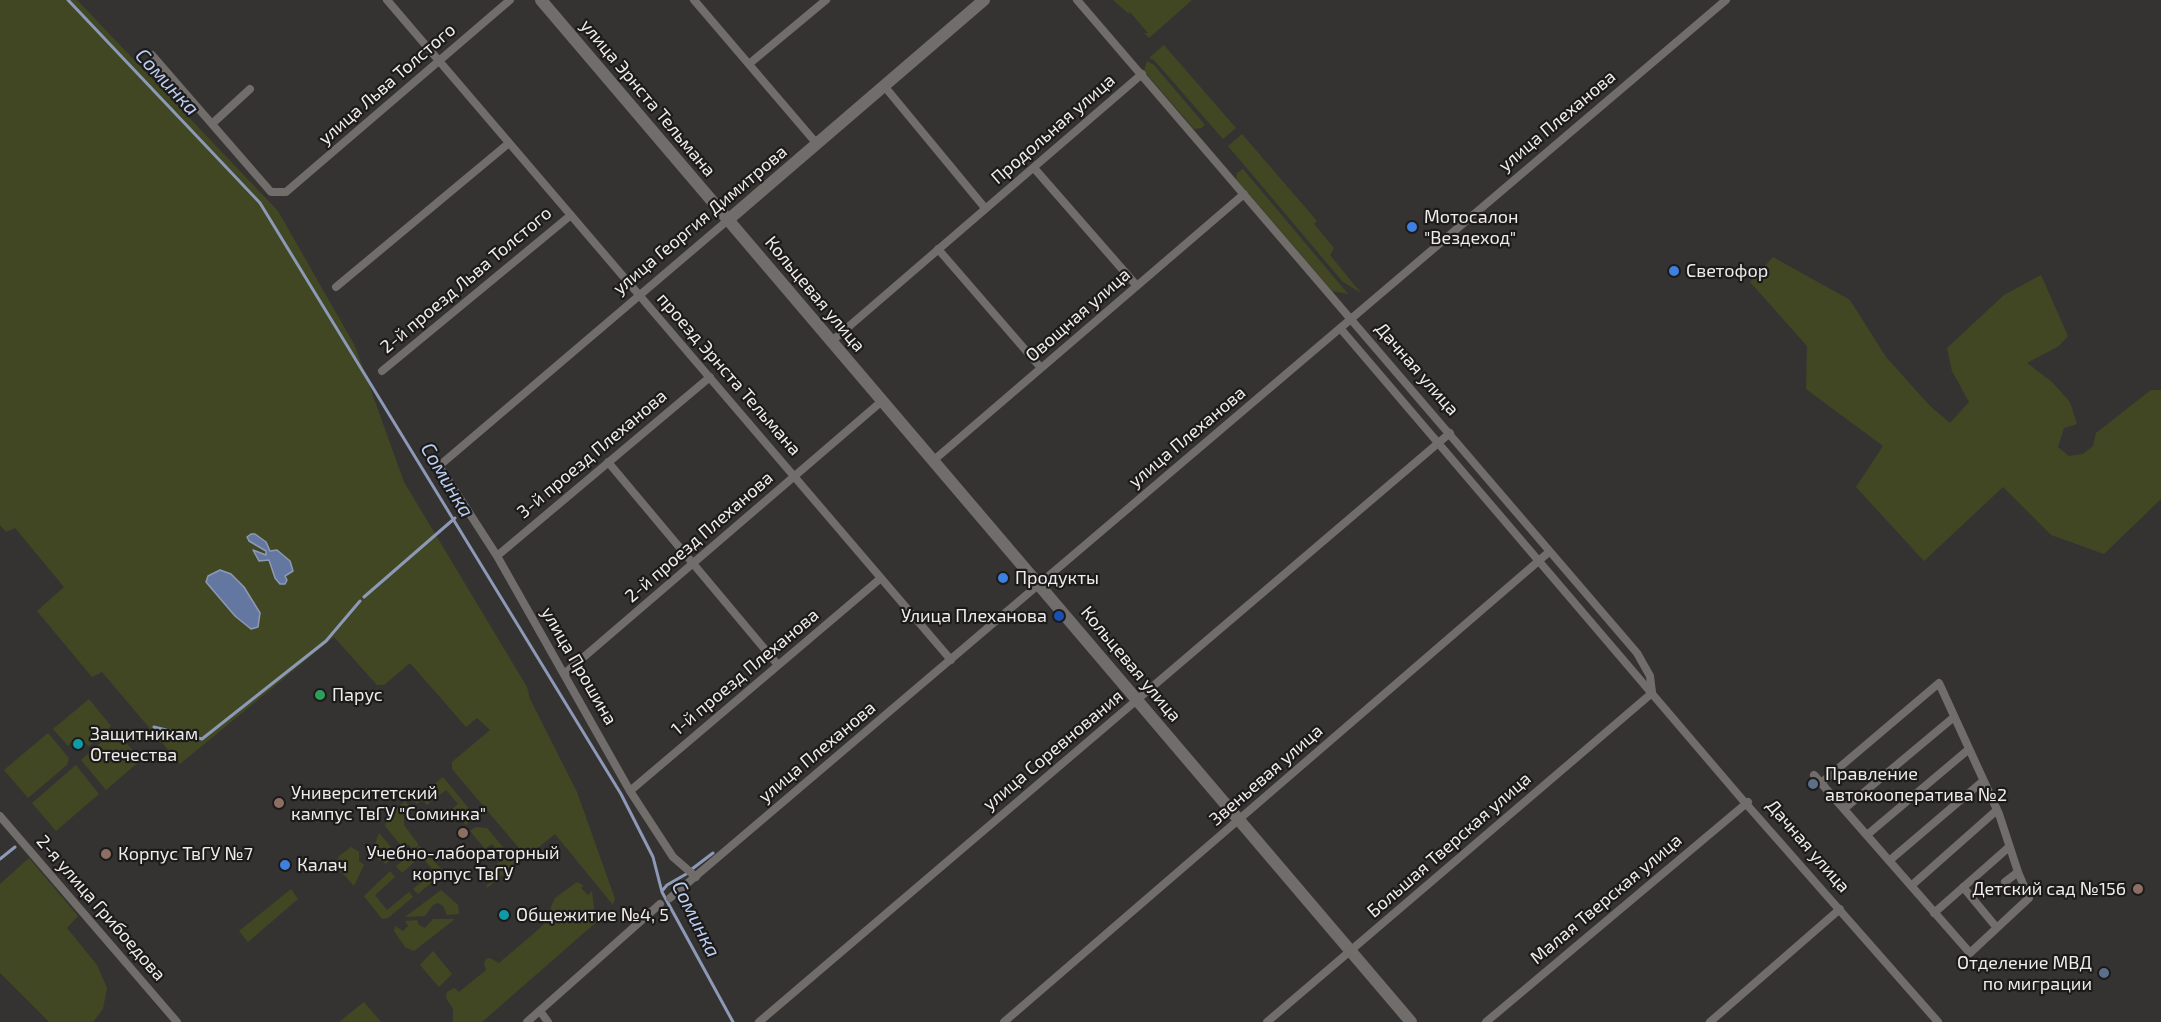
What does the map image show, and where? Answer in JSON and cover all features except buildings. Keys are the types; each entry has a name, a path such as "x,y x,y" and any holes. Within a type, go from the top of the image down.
{"main road":[{"name":"улица Эрнста Тельмана","path":"541,0 728,220"},
{"name":"улица Георгия Димитрова","path":"728,220 984,0"},
{"name":"Кольцевая улица","path":"728,220 1411,1022"}],"street":[{"name":"проезд Эрнста Тельмана","path":"387,0 951,660"},
{"name":"улица Льва Толстого","path":"213,123 272,192 286,192 510,0"},
{"path":"694,0 817,144"},
{"path":"749,64 826,0"},
{"name":"Дачная улица","path":"1077,0 1637,653 1650,676 1652,693"},
{"name":"улица Плеханова","path":"670,898 1725,0"},
{"path":"152,55 213,123 250,88"},
{"name":"Продольная улица","path":"832,341 1142,74"},
{"name":"Продольная улица","path":"885,87 986,208"},
{"path":"336,287 509,143"},
{"path":"1034,168 1137,286"},
{"name":"Овощная улица","path":"934,460 1244,194"},
{"name":"2-й проезд Льва Толстого","path":"382,371 571,215"},
{"name":"улица Георгия Димитрова","path":"439,466 728,220"},
{"path":"938,249 1041,368"},
{"name":"Дачная улица","path":"1340,328 1652,693 1938,1022"},
{"name":"3-й проезд Плеханова","path":"496,556 710,377"},
{"name":"2-й проезд Плеханова","path":"564,674 882,401"},
{"name":"улица Соревнования","path":"759,1022 1450,433"},
{"path":"608,462 778,665"},
{"name":"улица Прошина","path":"439,466 496,556 630,791 673,857 696,877"},
{"name":"Звеньевая улица","path":"1004,1022 1549,552"},
{"name":"1-й проезд Плеханова","path":"630,791 881,578"},
{"path":"1814,775 1821,783 1867,835 1970,953 2029,898 1997,810 1939,683 1821,783"},
{"name":"Большая Тверская улица","path":"1267,1022 1652,693"},
{"path":"1844,809 1954,717"},
{"path":"1867,835 1969,749"},
{"path":"1889,861 1983,781"},
{"name":"Малая Тверская улица","path":"1486,1022 1748,802"},
{"path":"1911,886 1997,810"},
{"name":"2-я улица Грибоедова","path":"0,816 177,1022"},
{"path":"1934,912 2009,847"},
{"path":"2005,882 2018,872"},
{"path":"1963,887 1997,928"},
{"path":"527,1022 660,904"},
{"path":"1710,1022 1840,909"},
{"path":"540,1011 548,1022"}],"green space":[{"path":"0,0 77,0 278,211 355,346 404,482 527,687 530,699 577,792 615,899 613,905 555,834 529,855 524,854 452,769 452,762 490,730 477,718 466,727 410,663 384,685 377,685 334,637 180,764 102,672 92,677 37,611 64,587 15,528 6,532 0,525"},
{"path":"1113,0 1192,0 1149,38 1144,33 1148,33 1129,11 1129,14"},
{"path":"1164,45 1236,128 1223,139 1154,60 1149,58"},
{"path":"1147,61 1154,65 1205,125 1194,129 1144,71"},
{"path":"1242,134 1317,221 1314,224 1334,248 1330,255 1361,293 1343,282 1228,146"},
{"path":"1243,169 1348,294 1332,291 1236,179 1237,173"},
{"path":"1773,257 1850,300 1886,357 1930,406 1950,423 1969,402 1952,371 1947,348 2004,295 2041,275 2068,336 2059,346 2027,363 2052,382 2070,402 2077,424 2064,428 2058,447 2069,456 2083,454 2093,446 2096,433 2151,390 2161,390 2161,499 2104,554 2051,535 2003,487 1924,561 1856,487 1883,446 1806,389 1807,346 1750,282"},
{"path":"89,699 111,726 89,746 80,739 72,741 68,746 53,729"},
{"path":"115,730 141,760 106,790 81,760"},
{"path":"48,733 69,758 67,765 28,798 4,770"},
{"path":"76,765 99,794 56,831 32,803"},
{"path":"443,777 470,810 471,820 466,825 452,809 458,804 446,790 427,805 422,800 417,804 409,798 415,792 421,795"},
{"path":"405,801 411,808 404,814 404,825 419,845 413,850 408,844 403,848 385,826 388,816"},
{"path":"476,827 487,828 514,860 514,865 487,888 486,886 493,880 487,873 504,858 492,844 485,849 470,831"},
{"path":"379,833 396,853 386,864 378,859 379,855 374,847"},
{"path":"420,846 444,872 418,894 413,889 434,871 421,856 402,873 396,866"},
{"path":"351,847 359,852 359,861 364,865 354,886 335,865 339,856"},
{"path":"29,858 78,916 67,928 97,965 107,988 103,1009 93,1022 49,1022 0,973 0,884"},
{"path":"390,871 395,877 375,895 387,910 409,892 413,897 388,918 382,919 364,896"},
{"path":"577,882 584,886 581,888 588,895 592,891 594,909 601,918 482,1022 453,1022 453,1009 446,998 447,992 454,988 459,992 486,970 484,963 486,959 490,958 499,963 543,925 555,898"},
{"path":"291,889 298,899 248,942 239,931"},
{"path":"441,890 458,905 459,914 447,915 443,906 438,903 433,905 425,916 405,917"},
{"path":"433,919 455,919 414,951 405,947 394,931 395,926 403,931 408,926 405,921 417,920 419,925 425,928"},
{"path":"433,951 452,974 439,987 420,965"},
{"path":"364,1002 381,1022 339,1022"}],"water":[{"path":"255,534 266,542 270,551 277,550 290,561 293,571 285,576 287,580 285,584 280,584 275,578 269,560 259,561 253,550 266,555 266,551 249,541 247,537"},
{"path":"220,570 231,574 244,587 260,613 258,627 251,629 235,616 206,582 208,576"}],"waterway":[{"name":"Соминка","path":"68,0 260,203 621,794 653,857 662,892 733,1022"},
{"path":"364,597 455,518"},
{"path":"154,727 202,739 326,641 360,601"},
{"path":"0,859 15,847"},
{"path":"692,869 713,853"},
{"path":"662,891 667,885 688,873"}],"place":[{"name":"Мотосалон \"Вездеход\"","path":"1412,227"},
{"name":"Светофор","path":"1674,271"},
{"name":"Продукты","path":"1003,578"},
{"name":"Улица Плеханова","path":"1059,616"},
{"name":"Парус","path":"320,695"},
{"name":"Защитникам Отечества","path":"78,744"},
{"name":"Правление автокооператива №2","path":"1813,784"},
{"name":"Университетский кампус ТвГУ \"Соминка\"","path":"279,803"},
{"name":"Учебно-лабораторный корпус ТвГУ","path":"463,833"},
{"name":"Корпус ТвГУ №7","path":"106,854"},
{"name":"Калач","path":"285,865"},
{"name":"Детский сад №156","path":"2138,889"},
{"name":"Общежитие №4, 5","path":"504,915"},
{"name":"Отделение МВД по миграции","path":"2104,973"}]}
